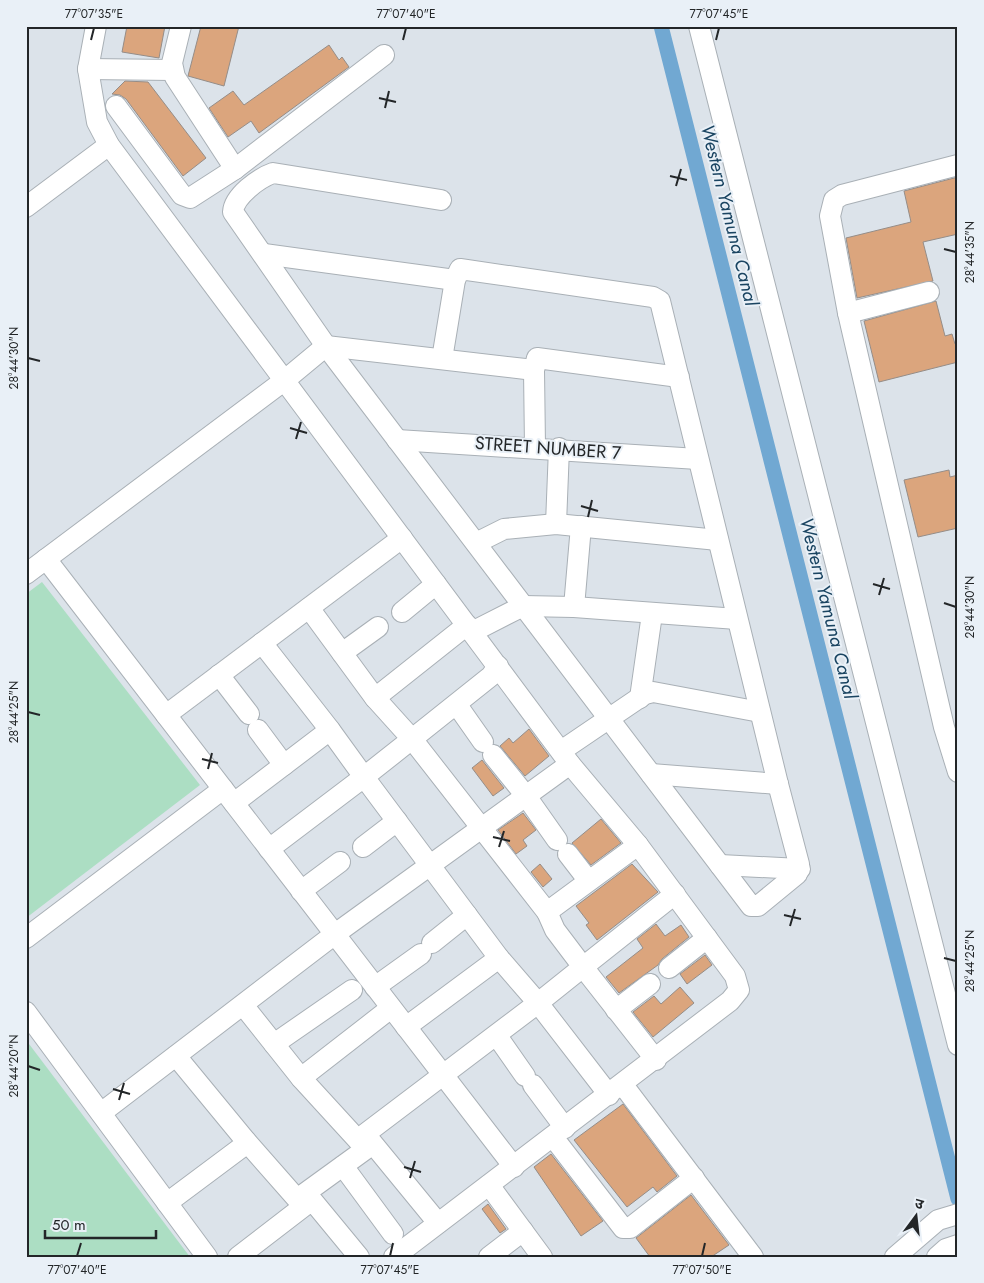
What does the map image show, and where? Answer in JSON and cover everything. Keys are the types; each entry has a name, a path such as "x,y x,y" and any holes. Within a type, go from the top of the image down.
{"street":[{"path":"96,26 88,69 97,122 109,145 565,757 638,845 675,894 735,976 739,990 730,1001 656,1060 396,1256"},
{"path":"181,26 172,70 174,77 235,169"},
{"path":"699,26 958,1045"},
{"path":"116,106 185,198 190,198 235,169 384,55"},
{"path":"88,69 172,70"},
{"path":"26,207 109,145"},
{"path":"958,165 842,195 834,200 830,216 848,313 944,727 958,772"},
{"path":"441,200 272,172 233,205 236,218 264,254 326,346 720,865 754,907 800,869"},
{"path":"264,254 455,280"},
{"path":"442,359 455,280 460,269 658,298 662,304 737,619 800,869"},
{"path":"848,313 930,292"},
{"path":"26,574 285,380 326,346 534,370"},
{"path":"535,447 534,370 535,361 541,358 678,377"},
{"name":"STREET NUMBER 7","path":"397,440 559,448 698,459"},
{"path":"556,524 559,448"},
{"path":"476,543 504,529 556,524 718,540"},
{"path":"574,607 580,526"},
{"path":"166,715 402,538"},
{"path":"46,559 514,1167"},
{"path":"402,612 436,584"},
{"path":"375,698 469,629 523,606 574,607 737,619"},
{"path":"309,608 375,698 412,739 547,912 555,930 656,1060"},
{"path":"640,698 652,614"},
{"path":"342,653 378,627"},
{"path":"262,643 330,730 500,958 694,1178 742,1253"},
{"path":"269,849 457,705 491,676 498,666"},
{"path":"219,675 284,765"},
{"path":"98,1109 176,1056 335,934 526,796 565,757 609,719 640,698 653,692 663,693 760,712"},
{"path":"457,705 588,880"},
{"path":"26,938 228,796 284,765 330,730"},
{"path":"651,774 778,784"},
{"path":"363,847 397,821"},
{"path":"547,912 638,845"},
{"path":"302,891 340,862"},
{"path":"720,865 800,869"},
{"path":"370,1147 365,1134 497,1036 675,894"},
{"path":"375,986 467,915"},
{"path":"669,968 707,938"},
{"path":"406,1027 500,958"},
{"path":"616,1010 650,984"},
{"path":"274,1044 352,990"},
{"path":"243,1005 301,1078 370,1147 438,1223"},
{"path":"301,1078 391,1008"},
{"path":"26,1012 207,1257"},
{"path":"497,1036 529,1080 559,1133 624,1228 630,1228 694,1178"},
{"path":"176,1056 297,1199 309,1196"},
{"path":"167,1203 242,1147 246,1141"},
{"path":"238,1257 343,1166 370,1147"},
{"path":"343,1166 393,1234"},
{"path":"489,1185 542,1257"},
{"path":"309,1196 359,1257"},
{"path":"895,1257 938,1220 958,1214"},
{"path":"489,1257 523,1231"}],"green space":[{"path":"42,582 200,785 26,918 26,594"},
{"path":"26,1040 190,1257 26,1257"}],"building":[{"path":"127,26 165,26 159,58 122,52"},
{"path":"201,26 239,26 224,86 188,76"},
{"path":"329,45 339,60 342,57 349,67 259,133 251,121 228,137 209,108 233,91 244,105"},
{"path":"125,81 148,82 206,158 183,176 126,99 120,95 112,94"},
{"path":"958,177 958,234 923,242 933,281 857,298 846,238 911,222 904,191"},
{"path":"936,301 945,336 952,334 955,344 958,343 958,362 879,382 864,321"},
{"path":"949,470 950,477 958,475 958,528 918,537 904,480"},
{"path":"529,729 549,756 525,776 500,746 509,738 513,743"},
{"path":"482,760 504,788 493,796 472,768"},
{"path":"523,813 536,830 523,840 527,846 516,854 498,830"},
{"path":"601,819 621,843 591,865 572,843"},
{"path":"540,864 552,879 543,887 531,872"},
{"path":"632,864 658,892 597,940 586,925 589,923 576,906"},
{"path":"656,924 665,936 681,925 689,937 662,959 658,965 619,993 606,977 643,948 637,939"},
{"path":"705,955 712,965 687,984 680,974"},
{"path":"680,987 694,1003 653,1037 633,1012 654,996 661,1004"},
{"path":"623,1104 677,1176 657,1192 653,1187 627,1207 574,1140"},
{"path":"551,1154 603,1221 581,1236 534,1167"},
{"path":"691,1195 729,1245 711,1257 650,1257 636,1238"},
{"path":"488,1204 506,1229 500,1233 482,1209"}],"waterway":[{"name":"Western Yamuna Canal","path":"661,26 958,1199"}]}
